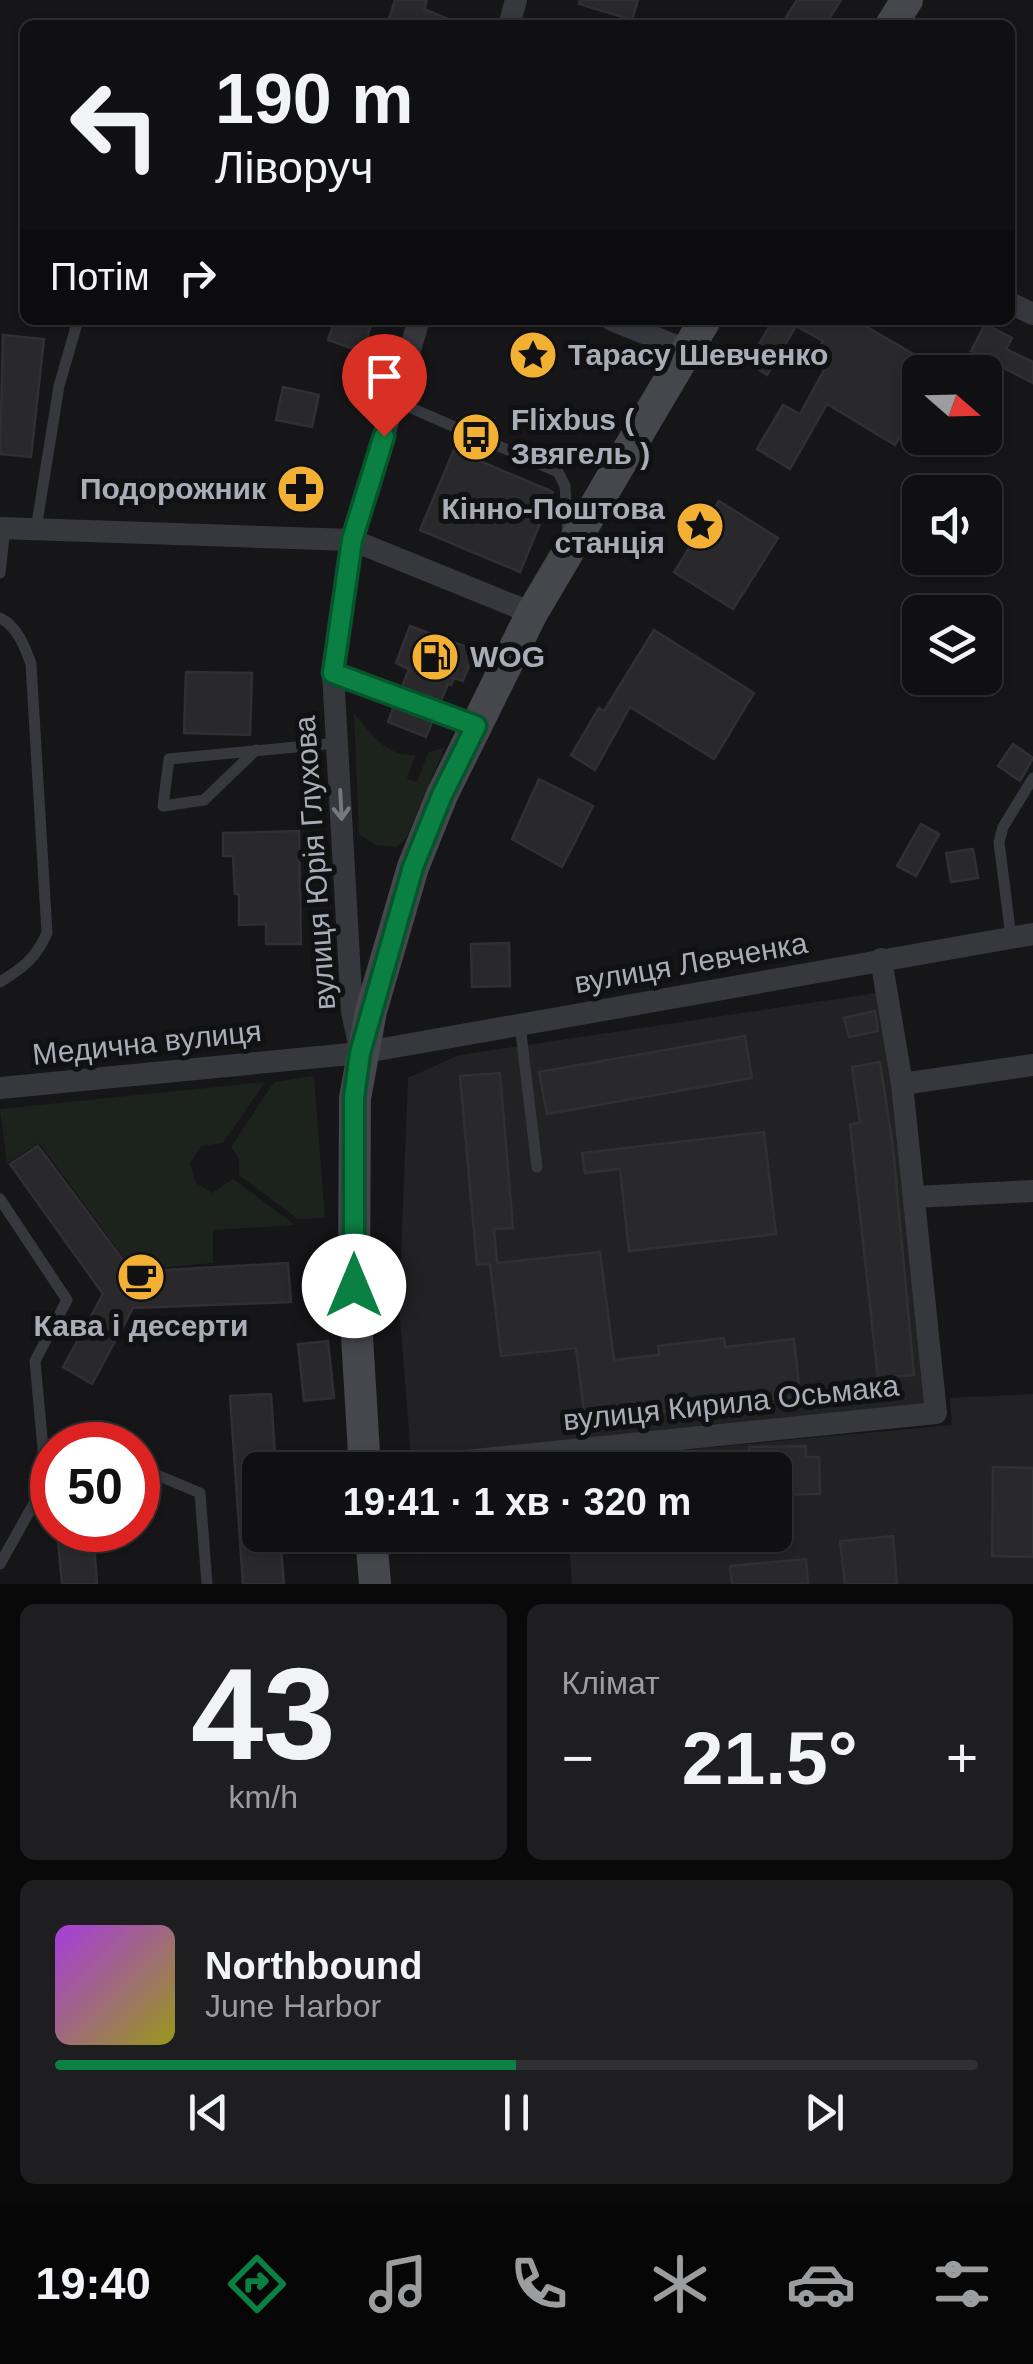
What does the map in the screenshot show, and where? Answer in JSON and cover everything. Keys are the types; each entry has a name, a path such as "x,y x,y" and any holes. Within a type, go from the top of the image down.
{"main road":[{"path":"365,1452 354,1286 354,1098 360,1053 413,867 442,795 532,613 703,325"},
{"path":"372,1552 375,1584"}],"street":[{"name":"вулиця Юрія Глухова","path":"360,1053 352,1012 333,673 352,540 418,325"},
{"path":"624,325 686,350"},
{"path":"3,528 352,540 532,613"},
{"name":"вулиця Левченка","path":"360,1053 1022,936"},
{"name":"вулиця Кирила Осьмака","path":"550,1452 936,1412 902,1084 881,959"},
{"name":"Медична вулиця","path":"0,1088 360,1053"},
{"path":"902,1084 1033,1065"},
{"path":"915,1196 1033,1191"}],"lane":[{"path":"36,529 59,386 77,325"},
{"path":"395,402 562,475 570,548"},
{"path":"0,573 3,528"},
{"path":"0,618 6,620 24,644 31,664 47,933 39,952 26,966 0,982"},
{"path":"333,673 476,726"},
{"path":"256,750 204,800 163,806 168,758 256,750 337,743"},
{"path":"1022,936 999,842 1003,827 1033,778"},
{"path":"520,1025 538,1168"},
{"path":"0,1199 66,1300 34,1361 42,1422"},
{"path":"160,1476 200,1493 207,1584"},
{"path":"0,1564 30,1513"}],"shaded area":[{"path":"354,713 387,748 415,755 407,779 417,782 428,753 445,747 406,839 396,847 376,845 359,834"},
{"path":"877,993 888,1045 925,1406 411,1452 399,1307 408,1078 459,1055"},
{"path":"314,1076 325,1218 298,1219 239,1175 239,1159 231,1147 274,1082"},
{"path":"265,1082 223,1143 201,1146 190,1163 196,1183 212,1193 233,1179 295,1225 213,1230 213,1263 133,1270 39,1143 7,1163 0,1109"},
{"path":"1033,1394 1033,1584 572,1584 570,1552 792,1552 792,1452 661,1452 952,1425 950,1398"}],"building":[{"path":"395,0 427,0 424,9 450,20 389,20"},
{"path":"580,0 638,0 632,20 579,4"},
{"path":"797,0 841,0 828,20 784,20"},
{"path":"333,325 371,325 362,352 328,340"},
{"path":"770,325 864,325 915,355 902,355 902,433 895,445 827,404 790,469 757,449 783,405 800,414 824,370 811,362 823,341 796,326 767,375 748,363"},
{"path":"987,325 1012,338 1006,349 1033,362 1033,383 1002,367 1002,355 971,351"},
{"path":"3,335 44,339 31,457 0,454"},
{"path":"283,387 319,395 312,427 276,420"},
{"path":"454,450 553,492 520,572 420,530"},
{"path":"719,501 778,538 733,609 674,572"},
{"name":"WOG","path":"410,626 475,650 463,681 454,678 440,703 401,689 409,669 396,663"},
{"path":"654,630 754,693 714,759 630,707 595,770 571,755 599,708 604,711"},
{"path":"186,672 252,673 250,735 184,733"},
{"path":"394,706 433,720 426,737 388,722"},
{"path":"1013,744 1033,758 1020,781 998,766"},
{"path":"539,779 593,806 562,867 512,839"},
{"path":"921,824 939,834 916,876 897,866"},
{"path":"299,831 301,944 266,944 266,924 239,925 233,856 223,856 223,833"},
{"path":"973,849 978,878 951,882 946,853"},
{"path":"509,943 510,986 472,987 471,944"},
{"path":"875,1011 878,1031 849,1037 844,1018"},
{"path":"745,1036 752,1078 547,1114 539,1072"},
{"path":"880,1062 893,1147 914,1375 878,1378 850,1124 860,1123 852,1067"},
{"path":"500,1073 513,1228 494,1229 497,1263 600,1252 614,1360 659,1355 658,1346 724,1338 725,1347 794,1339 800,1396 585,1421 576,1348 501,1356 490,1264 477,1265 460,1076"},
{"path":"764,1132 776,1234 629,1251 620,1169 585,1173 582,1153"},
{"path":"38,1146 132,1272 288,1263 291,1302 133,1308 92,1384 63,1367 103,1294 10,1164"},
{"path":"328,1341 334,1398 304,1401 298,1344"},
{"path":"271,1394 275,1452 242,1452 242,1552 281,1552 284,1584 243,1584 230,1396"},
{"path":"806,1446 806,1457 819,1457 820,1494 792,1495 792,1452 749,1452 749,1447"},
{"path":"993,1467 1033,1468 1033,1557 992,1556"},
{"path":"893,1536 897,1584 845,1584 840,1541"},
{"path":"59,1552 95,1552 97,1584 62,1584"},
{"path":"806,1559 808,1584 732,1584 730,1566"}],"place":[{"name":"Тарасу Шевченко","path":"533,355"},
{"name":"Flixbus ( Звягель )","path":"476,437"},
{"name":"Подорожник","path":"301,489"},
{"name":"Кінно-Поштова станція","path":"700,526"},
{"name":"WOG","path":"435,657"},
{"name":"Кава і десерти","path":"141,1277"}],"route":[{"path":"354,1286 354,1098 360,1053 413,867 476,726 333,673 352,540 384,436"}]}
